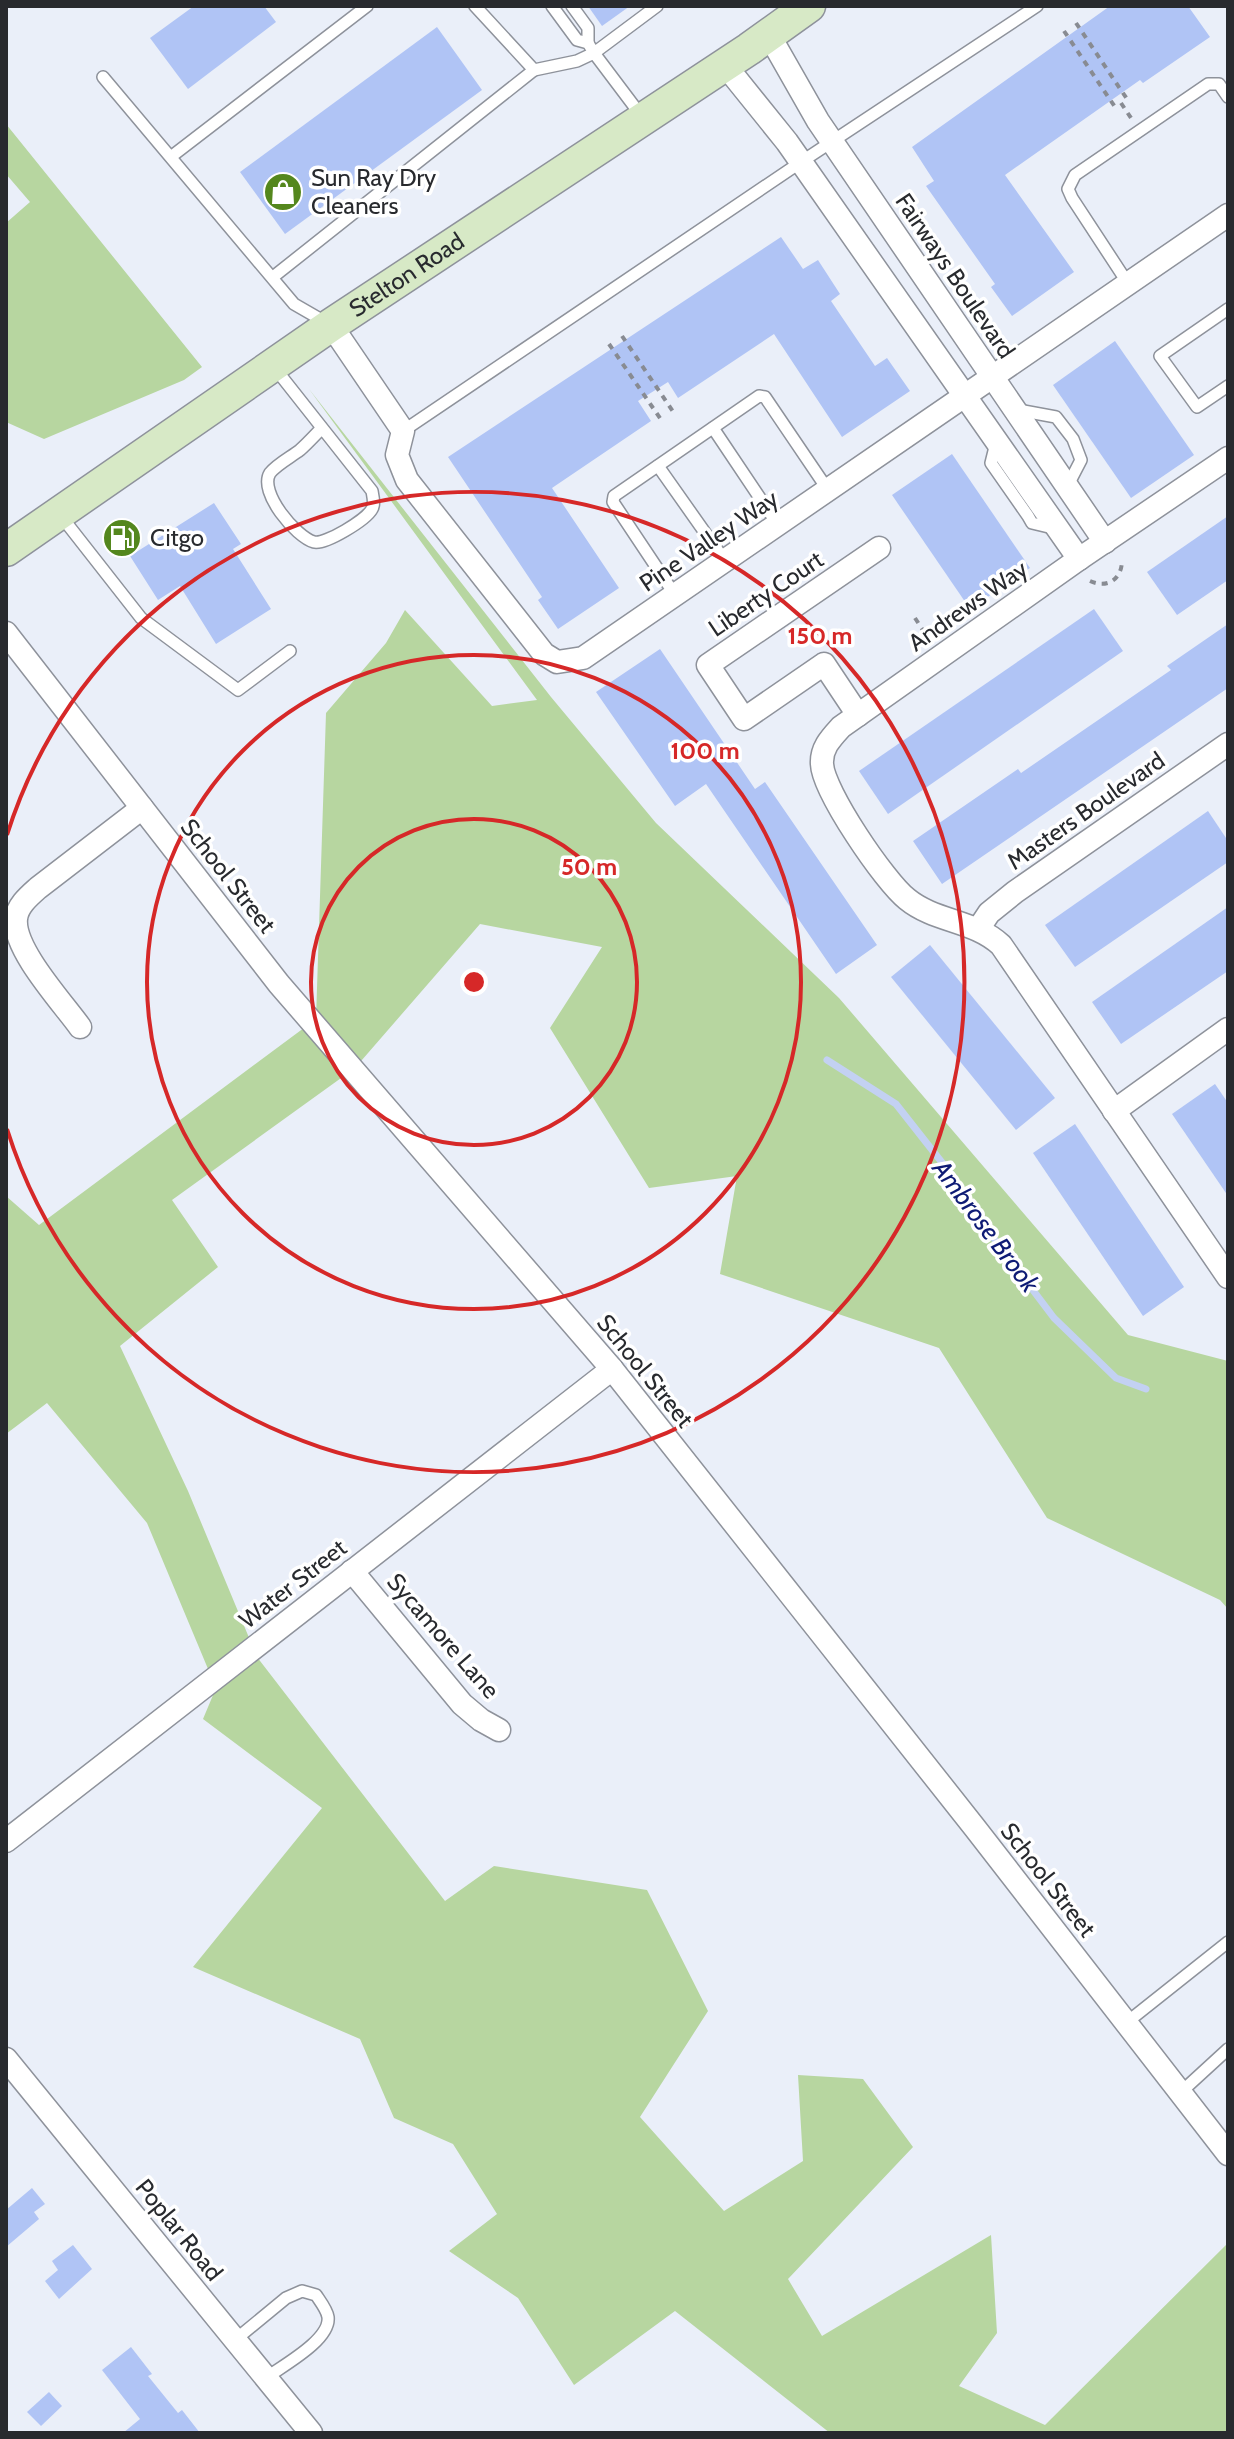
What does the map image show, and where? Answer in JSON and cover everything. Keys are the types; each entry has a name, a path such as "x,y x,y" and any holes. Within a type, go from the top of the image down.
{"main road":[{"name":"Stelton Road","path":"6,550 331,325 644,120 809,6"}],"street":[{"name":"Fairways Boulevard","path":"769,35 832,141 1105,542"},
{"path":"725,65 801,162 1079,559"},
{"name":"Pine Valley Way","path":"403,431 397,455 407,480 544,654 557,662 583,658 1228,215"},
{"path":"331,325 403,431"},
{"name":"Andrews Way","path":"1228,458 841,727 829,739 822,762 827,787 890,883 909,901 979,928 1001,945 1228,1277"},
{"name":"Liberty Court","path":"858,715 824,664 744,719 708,665 879,548"},
{"name":"School Street","path":"6,633 279,984 612,1369 1228,2154"},
{"name":"Masters Boulevard","path":"979,928 989,913 1015,892 1228,744"},
{"path":"80,1027 23,949 16,916 38,888 142,808"},
{"path":"1114,1111 1228,1029"},
{"name":"Water Street","path":"6,1841 612,1369"},
{"name":"Sycamore Lane","path":"352,1571 462,1704 499,1730"},
{"name":"Poplar Road","path":"6,2059 311,2433"}],"lane":[{"path":"172,156 367,6"},
{"path":"475,6 534,70"},
{"path":"552,6 577,40 591,48 644,120"},
{"path":"572,6 588,28 591,48"},
{"path":"273,277 534,70 577,61 591,48 657,6"},
{"path":"403,431 1037,6"},
{"path":"103,77 294,304 331,325"},
{"path":"1127,282 1072,198 1068,189 1070,181 1208,84 1219,84 1228,97"},
{"path":"1228,309 1160,356 1197,407 1228,386"},
{"path":"273,366 369,485 374,501 369,514 327,542 317,543 300,535 275,503 268,482 271,472 303,448 322,428"},
{"path":"675,595 613,502 614,496 759,396 765,397 828,490"},
{"path":"1014,410 1056,417 1073,439 1081,460 1067,487"},
{"path":"713,428 778,525"},
{"path":"658,466 725,561"},
{"path":"58,513 141,618 238,690 290,651"},
{"path":"1126,2023 1228,1942"},
{"path":"1180,2093 1228,2049"},
{"path":"235,2340 286,2298 302,2291 316,2295 328,2316 327,2328 317,2342 266,2378"}],"path":[{"path":"1076,23 1127,99"},
{"path":"1064,31 1115,107"},
{"path":"622,336 674,413"},
{"path":"609,344 662,421"},
{"path":"1090,581 1105,585 1112,582 1121,571 1122,560"},
{"path":"915,618 932,643"}],"green space":[{"path":"6,124 202,367 184,380 44,439 6,422 6,223 30,202 6,174"},
{"path":"309,389 551,697 656,823 839,998 1128,1335 1228,1361 1228,1609 1220,1600 1047,1518 939,1348 720,1274 737,1176 649,1188 550,1028 602,947 480,924 355,1068 172,1200 218,1267 120,1346 188,1491 257,1657 445,1901 494,1866 647,1890 708,2011 640,2117 724,2211 803,2161 798,2075 863,2079 913,2147 788,2279 822,2336 991,2235 997,2333 959,2386 1045,2425 1228,2243 1228,2433 830,2433 675,2311 574,2385 518,2298 449,2251 497,2214 453,2144 394,2118 360,2039 193,1967 322,1808 203,1719 216,1688 147,1523 47,1403 6,1434 6,1196 39,1225 316,1019 326,713 386,643 405,610 492,706 537,700"}],"building":[{"path":"194,6 264,6 276,22 188,89 150,38"},
{"path":"588,6 630,6 602,26"},
{"path":"1110,6 1188,6 1210,37 1143,83 1140,80 1005,175 1074,272 1012,316 991,287 995,284 926,186 934,181 912,147"},
{"path":"437,27 482,90 285,234 240,172"},
{"path":"781,237 803,269 818,260 840,294 831,301 875,366 887,358 910,391 842,437 774,334 678,398 668,382 638,401 651,421 552,488 619,588 558,629 538,600 542,597 448,457"},
{"path":"1115,341 1194,455 1131,498 1053,385"},
{"path":"952,454 1030,568 970,609 892,495"},
{"path":"214,503 241,544 233,549 271,609 216,644 180,586 158,600 130,556"},
{"path":"1228,516 1228,580 1177,615 1147,572"},
{"path":"1094,609 1123,651 888,814 859,771"},
{"path":"1228,624 1228,688 942,884 913,841 1018,769 1021,773 1171,670 1167,666"},
{"path":"660,649 755,789 765,782 877,945 836,974 706,784 675,806 596,692"},
{"path":"1208,811 1228,841 1228,862 1075,967 1045,925"},
{"path":"1228,907 1228,971 1121,1044 1092,1002"},
{"path":"930,945 1055,1098 1016,1130 891,977"},
{"path":"1215,1084 1228,1103 1228,1196 1172,1114"},
{"path":"1075,1124 1184,1287 1143,1316 1033,1153"},
{"path":"32,2188 45,2204 34,2212 39,2219 6,2247 6,2210"},
{"path":"73,2245 92,2269 59,2299 45,2281 58,2270 52,2261"},
{"path":"131,2347 152,2374 148,2376 178,2413 182,2410 200,2433 123,2433 140,2419 102,2370"},
{"path":"49,2392 62,2406 41,2426 27,2412"}],"waterway":[{"name":"Ambrose Brook","path":"827,1060 896,1104 951,1174 986,1228 1054,1318 1116,1378 1146,1389"}],"place":[{"name":"Sun Ray Dry Cleaners","path":"283,192"},
{"name":"Citgo","path":"122,538"}]}
